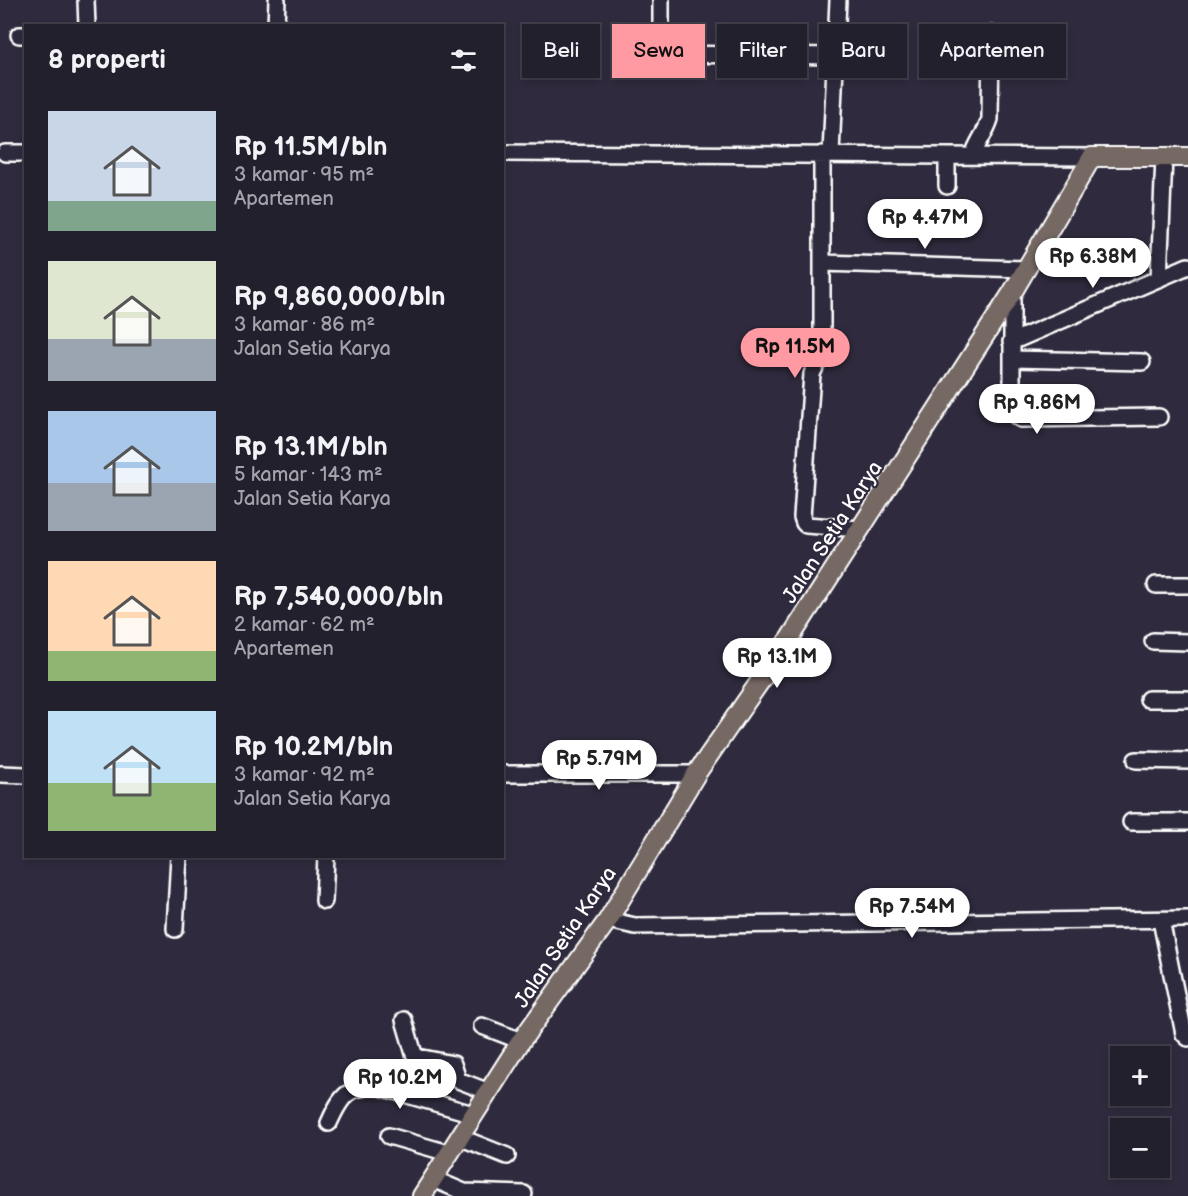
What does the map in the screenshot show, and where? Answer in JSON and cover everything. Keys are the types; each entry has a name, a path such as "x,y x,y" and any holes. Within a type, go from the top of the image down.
{"main road":[{"path":"1092,157 1188,157"},
{"name":"Jalan Setia Karya","path":"422,1196 521,1041 622,924 696,774 790,638 1012,293 1092,157"}],"street":[{"path":"87,0 87,24"},
{"path":"276,24 277,0"},
{"path":"661,0 661,54 819,56"},
{"path":"837,24 838,0"},
{"path":"833,78 826,154 821,355 812,374 802,517 806,525 860,529"},
{"path":"973,156 976,144 990,119 990,78"},
{"path":"5,153 24,153"},
{"path":"504,153 1092,157"},
{"path":"947,156 947,186"},
{"path":"1159,279 1164,157"},
{"path":"822,263 1027,269"},
{"path":"1011,342 1188,266"},
{"path":"1012,293 1012,411 1015,416 1021,418 1159,417"},
{"path":"1013,359 1142,362"},
{"path":"1156,585 1188,585"},
{"path":"1153,641 1188,642"},
{"path":"1148,699 1188,699"},
{"path":"1136,760 1188,761"},
{"path":"0,774 24,775"},
{"path":"504,774 696,774"},
{"path":"1131,822 1188,822"},
{"path":"176,928 179,858"},
{"path":"324,901 326,858"},
{"path":"622,924 1188,919"},
{"path":"1161,920 1179,1012 1188,1038"},
{"path":"404,1020 414,1054 418,1057 453,1064 458,1080 489,1092"},
{"path":"482,1026 521,1041"},
{"path":"329,1123 338,1103 346,1094 358,1088 370,1087 380,1087 473,1114"},
{"path":"389,1136 448,1153"},
{"path":"459,1137 507,1156"},
{"path":"433,1179 464,1192 524,1194"}]}
